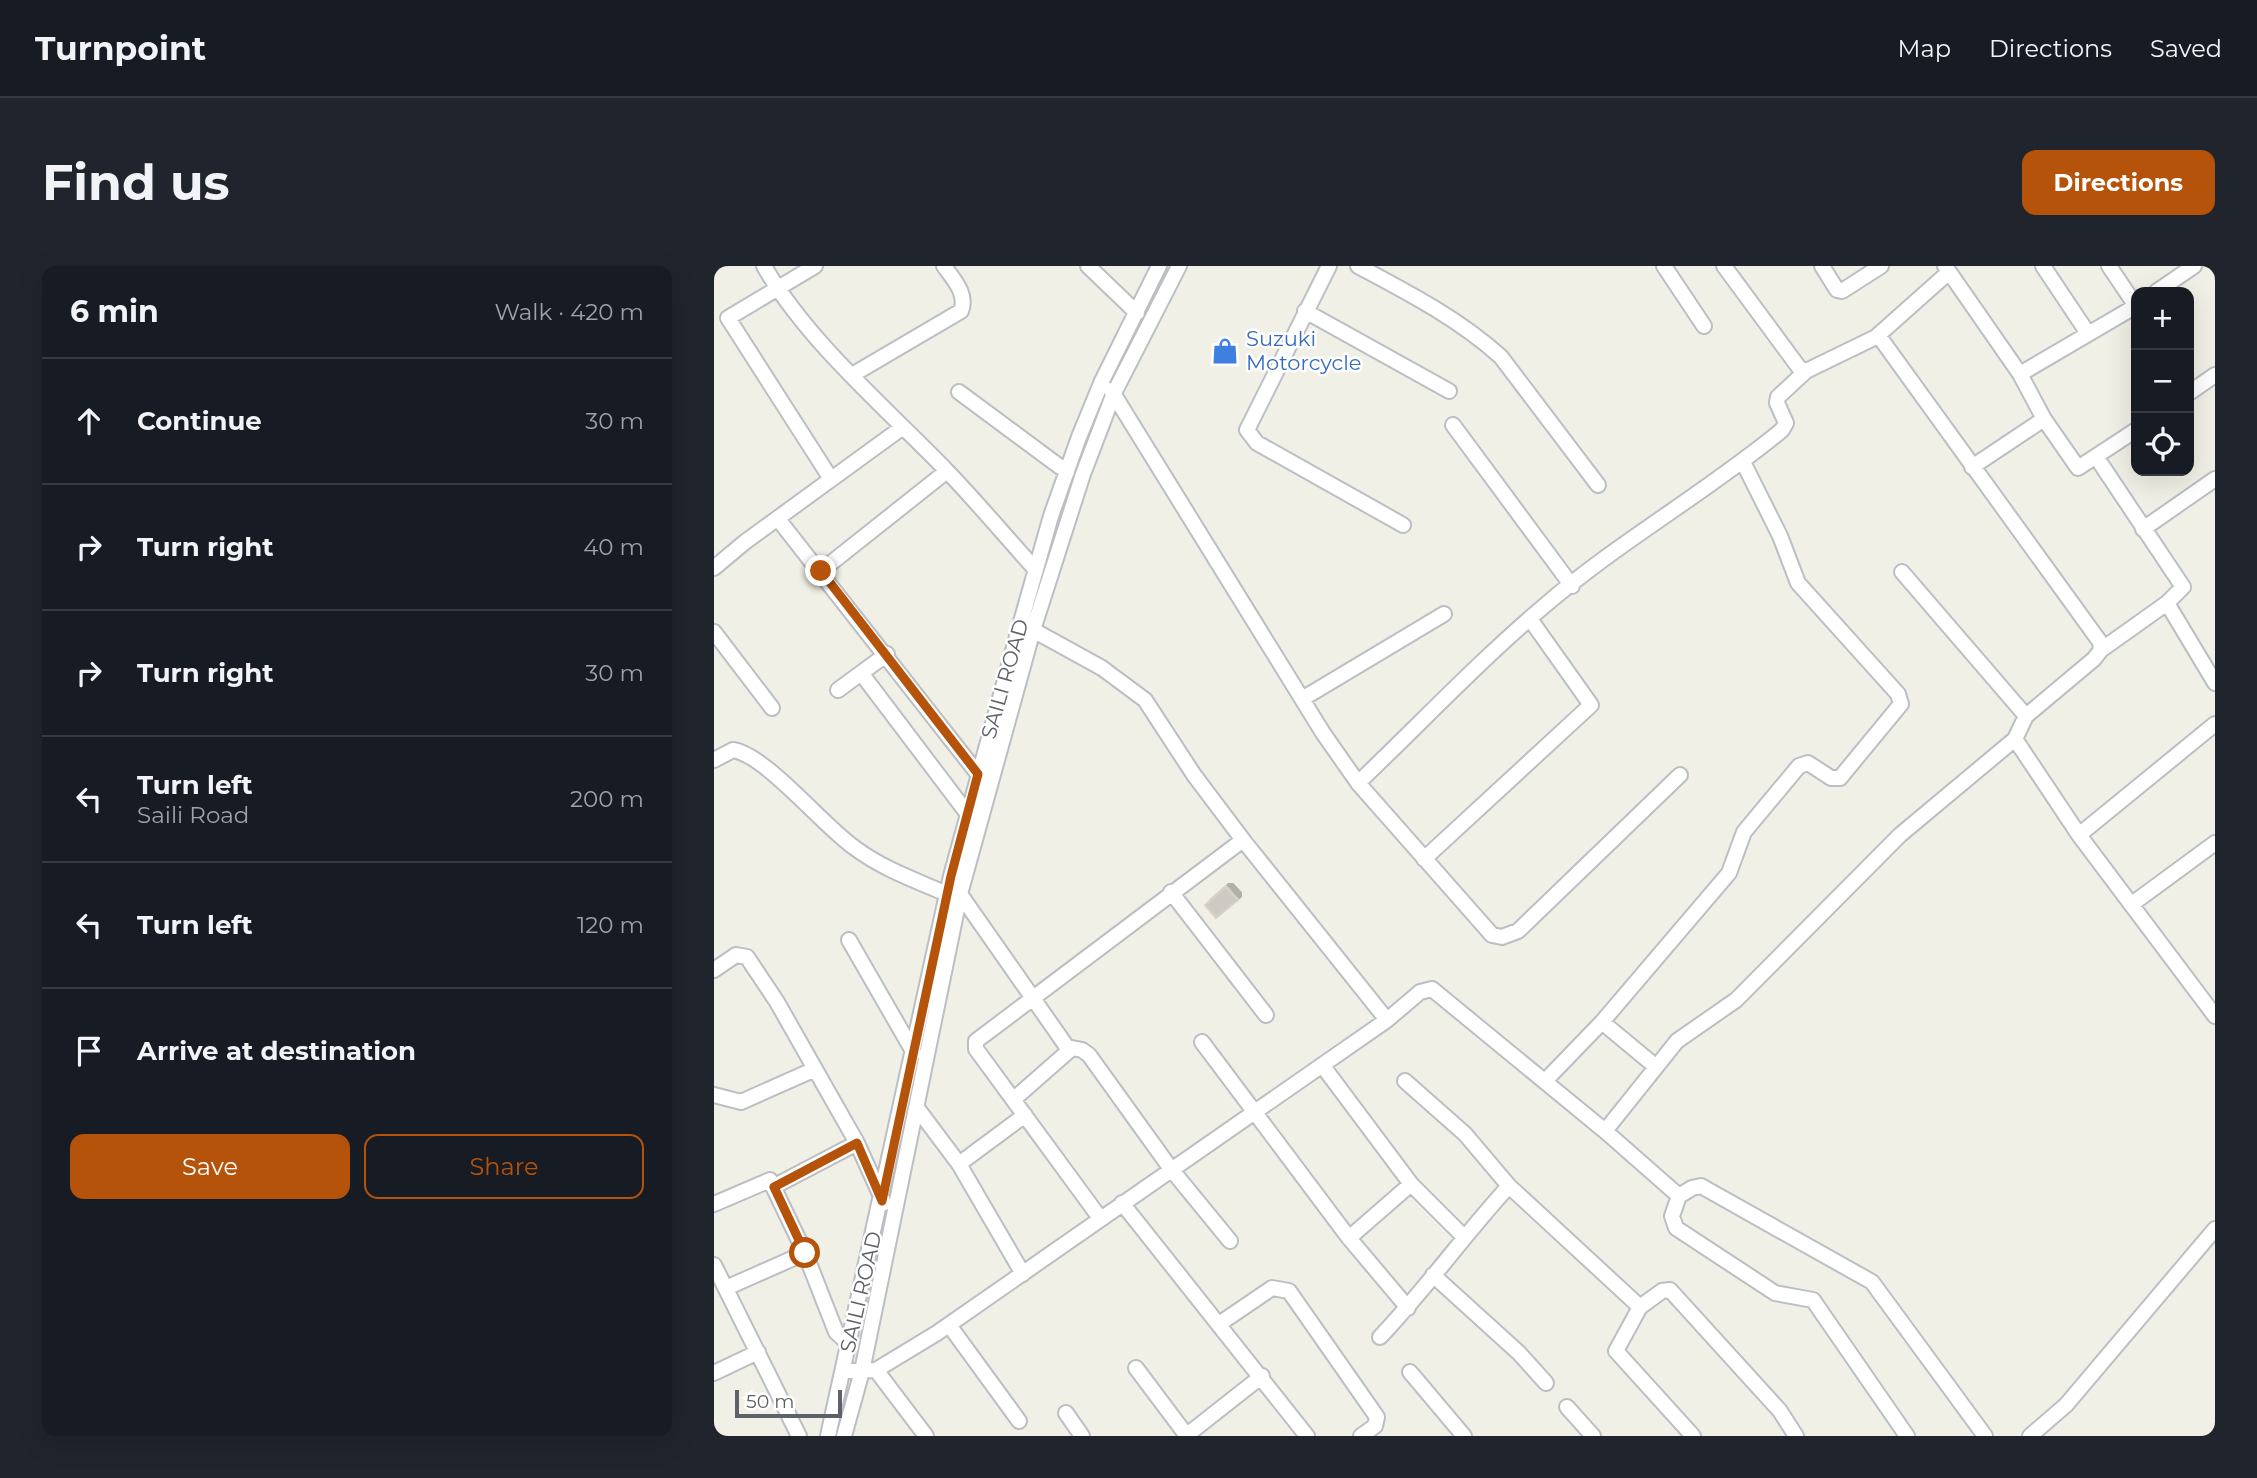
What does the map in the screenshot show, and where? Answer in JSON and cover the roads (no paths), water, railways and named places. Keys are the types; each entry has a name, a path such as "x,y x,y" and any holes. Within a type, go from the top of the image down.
{"street":[{"path":"764,266 777,288 852,375 947,471 1036,570"},
{"path":"815,266 728,318 831,479"},
{"path":"852,375 961,311 961,293 944,266"},
{"path":"1088,266 1137,313"},
{"name":"SAILI ROAD","path":"828,1436 914,1053 954,894 967,813 978,774 1067,472 1102,381 1160,266"},
{"path":"844,1436 869,1371 896,1211 918,1108 954,894 1083,474 1114,393 1179,266"},
{"path":"1329,266 1247,430 1250,437 1403,526"},
{"path":"1358,266 1455,321 1501,357 1598,485"},
{"path":"1664,266 1704,326"},
{"path":"1724,266 1800,369 1806,371"},
{"path":"1822,266 1837,289 1842,291 1881,266"},
{"path":"2043,266 2087,332"},
{"path":"2109,266 2131,299"},
{"path":"2163,287 2193,266"},
{"path":"1358,783 1530,619 1637,535 1743,462 1785,426 1778,397 1806,371 1876,337 1947,269 2020,374 2044,419 2076,467 2097,458 2131,434"},
{"path":"2020,374 2087,332 2131,309"},
{"path":"1305,311 1448,391"},
{"path":"1876,337 1881,339 2095,634 2101,650"},
{"path":"2194,390 2215,375"},
{"path":"1102,381 1114,393 1302,699 1358,783 1492,935 1508,936 1518,931 1680,775"},
{"path":"959,392 1067,472"},
{"path":"1972,467 2044,419"},
{"path":"1453,425 1572,586"},
{"path":"714,568 902,427"},
{"path":"1605,1131 1677,1041 1736,1000 1900,835 2015,739 2025,716 2094,659 2101,650 2167,603 2183,587 2097,458"},
{"path":"1545,1081 1602,1022 1728,873 1744,832 1799,766 1808,763 1831,778 1840,778 1901,705 1898,694 1798,583 1780,536 1743,462"},
{"path":"821,571 947,471"},
{"path":"2143,529 2215,479"},
{"path":"778,519 887,654 978,774"},
{"path":"1902,572 2025,716"},
{"path":"2167,603 2209,664 2215,682"},
{"path":"1302,699 1444,614"},
{"path":"1424,859 1591,705 1530,619"},
{"path":"1033,630 1102,667 1145,699 1194,775 1243,840 1387,1020"},
{"path":"714,632 772,708"},
{"path":"838,690 887,654"},
{"path":"861,673 967,813"},
{"path":"2079,835 2215,724"},
{"path":"2015,739 2079,835 2211,1000 2215,1016"},
{"path":"714,760 733,750 755,759 855,849 886,869 954,894 1071,1049"},
{"path":"1100,1218 975,1044 989,1028 1243,840"},
{"path":"2132,904 2215,843"},
{"path":"1171,892 1266,1015"},
{"path":"849,940 914,1053"},
{"path":"714,970 736,955 747,957 777,1002 857,1143 882,1201 896,1211"},
{"path":"844,1371 869,1371 949,1325 1387,1020 1420,992 1438,991 1679,1196"},
{"path":"1602,1022 1656,1066"},
{"path":"1202,1042 1349,1238 1408,1308"},
{"path":"1014,1100 1071,1049 1082,1050 1089,1055 1171,1169 1230,1241"},
{"path":"1322,1065 1411,1184 1462,1236"},
{"path":"714,1095 741,1102 814,1070"},
{"path":"1405,1081 1465,1134 1508,1186 1640,1307"},
{"path":"918,1108 959,1164 1023,1275"},
{"path":"959,1164 1025,1115"},
{"path":"774,1187 857,1143"},
{"path":"714,1204 770,1180 805,1253 836,1332 849,1344"},
{"path":"1349,1238 1411,1184"},
{"path":"1380,1337 1408,1308 1462,1236 1508,1186"},
{"path":"1907,1436 1813,1300 1775,1293 1676,1228 1672,1216 1679,1196 1701,1186 1872,1282 1984,1436"},
{"path":"1122,1203 1307,1436"},
{"path":"2030,1436 2066,1405 2215,1229"},
{"path":"726,1288 805,1253"},
{"path":"714,1267 758,1352 794,1434"},
{"path":"1433,1275 1519,1353 1546,1383"},
{"path":"1219,1324 1272,1288 1289,1291 1377,1417 1375,1426 1361,1436"},
{"path":"1693,1436 1616,1351 1640,1307 1662,1290 1670,1290 1780,1411 1796,1436"},
{"path":"949,1325 1018,1421"},
{"path":"714,1373 758,1352"},
{"path":"1136,1368 1187,1436 1262,1377"},
{"path":"869,1371 926,1436"},
{"path":"1410,1372 1464,1436"},
{"path":"1567,1407 1593,1436"},
{"path":"1066,1413 1082,1436"}],"place":[{"name":"Suzuki Motorcycle","path":"1225,351"}]}
